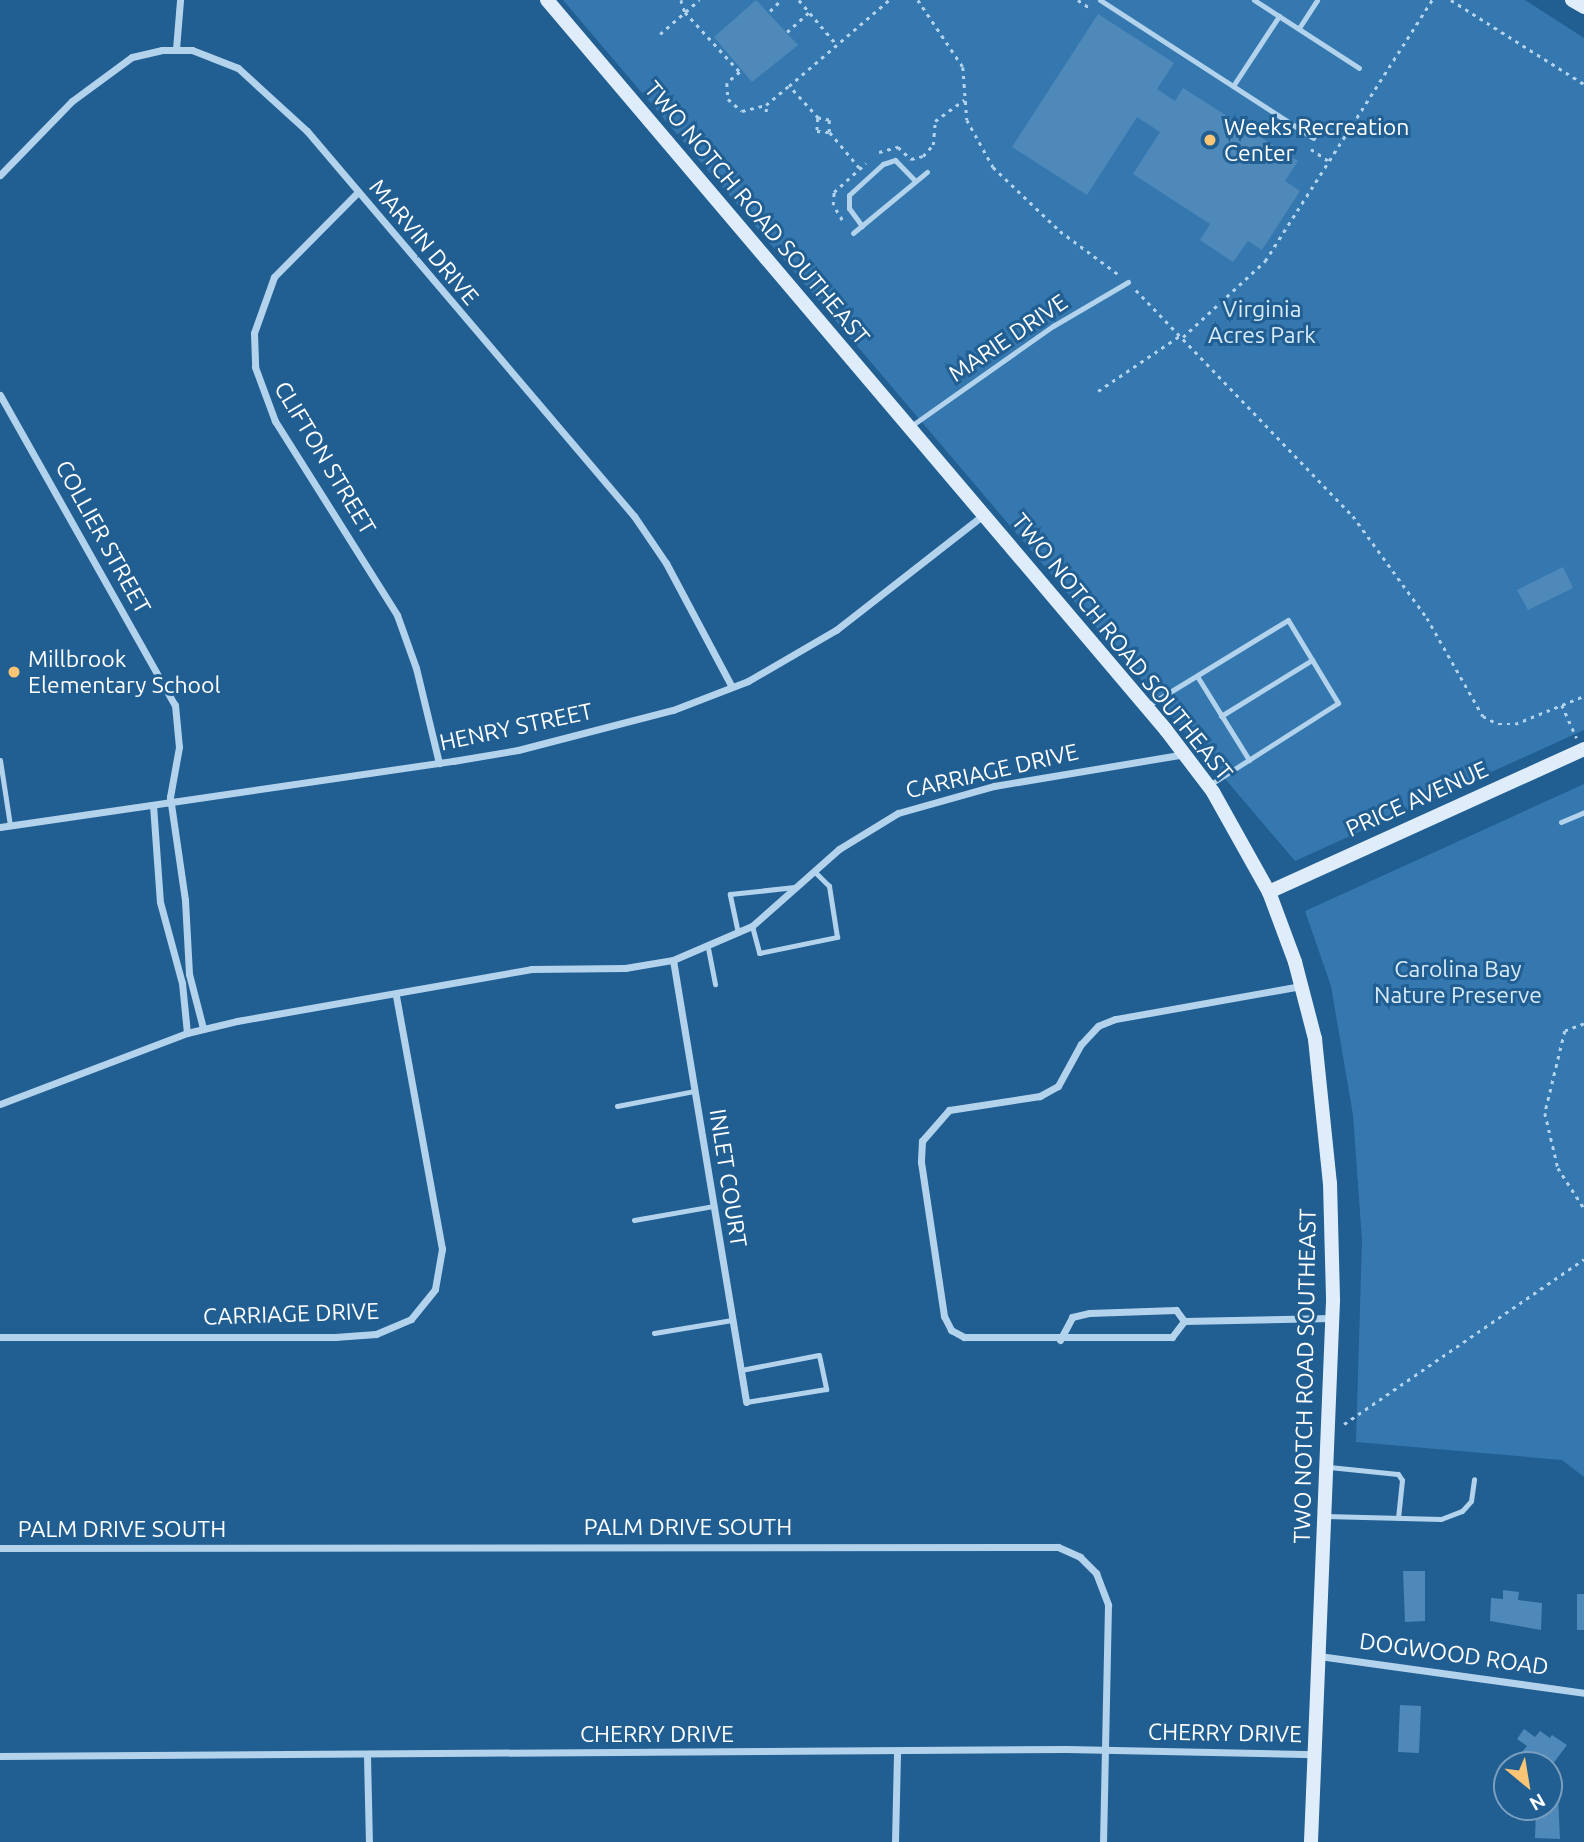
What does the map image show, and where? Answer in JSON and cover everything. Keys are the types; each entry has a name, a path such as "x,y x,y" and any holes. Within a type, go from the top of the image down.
{"street":[{"path":"176,49 180,0"},
{"name":"TWO NOTCH ROAD SOUTHEAST","path":"547,0 1147,707 1208,786 1269,892 1302,986 1326,1118 1333,1318 1311,1842"},
{"path":"1572,0 1584,7"},
{"name":"MARVIN DRIVE","path":"0,175 72,102 118,64 146,52 176,49 222,59 261,86 307,131 645,531 707,634 732,687"},
{"name":"CLIFTON STREET","path":"357,193 274,277 254,333 255,367 275,421 397,614 416,668 439,763"},
{"name":"COLLIER STREET","path":"0,395 172,698 180,733 172,802 185,900 188,974 203,1028"},
{"name":"HENRY STREET","path":"0,827 439,763 634,721 732,687 844,624 983,514"},
{"name":"PRICE AVENUE","path":"1269,892 1584,749"},
{"name":"CARRIAGE DRIVE","path":"0,1104 203,1028 396,996 531,969 625,968 673,960 708,948 752,926 858,835 920,806 1076,769 1185,754"},
{"path":"153,805 160,902 182,983 187,1032"},
{"name":"INLET COURT","path":"673,960 746,1402"},
{"path":"1184,1321 1172,1337 1060,1340 964,1337 951,1330 944,1316 921,1162 922,1140 949,1111 1040,1096 1058,1086 1080,1044 1098,1026 1115,1019 1302,986"},
{"name":"CARRIAGE DRIVE","path":"0,1337 335,1337 376,1335 411,1319 435,1289 442,1249 396,996"},
{"path":"1060,1340 1072,1317 1089,1312 1176,1310 1184,1321"},
{"path":"1184,1321 1333,1318"},
{"name":"PALM DRIVE SOUTH","path":"0,1548 1058,1547 1089,1564 1106,1594 1103,1842"},
{"name":"DOGWOOD ROAD","path":"1319,1656 1584,1693"},
{"name":"CHERRY DRIVE","path":"0,1756 367,1756 1106,1749 1314,1755"},
{"path":"895,1842 897,1752"},
{"path":"367,1756 369,1842"}],"lane":[{"path":"1100,0 1313,138"},
{"path":"1254,0 1359,68"},
{"path":"1299,28 1317,0"},
{"path":"1233,86 1279,16"},
{"path":"862,226 849,208 849,195 883,164 895,160 915,181"},
{"path":"853,233 928,172"},
{"name":"MARIE DRIVE","path":"909,427 1053,327 1128,282"},
{"path":"1147,707 1288,620 1338,703 1208,786"},
{"path":"1221,716 1312,660"},
{"path":"1197,676 1249,760"},
{"path":"0,760 10,825"},
{"path":"1561,822 1584,812"},
{"path":"752,926 759,953 837,937 829,886 814,871"},
{"path":"738,933 730,894 798,887"},
{"path":"708,948 715,984"},
{"path":"617,1106 694,1091"},
{"path":"634,1220 713,1206"},
{"path":"654,1333 732,1320"},
{"path":"741,1370 819,1355 826,1389 746,1402"},
{"path":"1328,1467 1398,1474 1402,1480 1398,1518"},
{"path":"1325,1516 1398,1518 1455,1515 1471,1501 1474,1479"}],"path":[{"path":"681,0 685,12 738,67 740,72 727,83 728,99 742,111 766,105 889,0"},
{"path":"660,34 699,0"},
{"path":"770,11 781,0"},
{"path":"799,0 837,45"},
{"path":"876,0 881,6"},
{"path":"918,0 963,67 967,120 993,167 1060,231 1128,282 1323,482 1380,551 1427,618 1483,716 1498,724 1515,724 1584,696"},
{"path":"1098,391 1182,336 1265,261 1432,0"},
{"path":"1451,0 1584,84"},
{"path":"788,32 809,12"},
{"path":"789,86 818,118 829,120 829,132 859,168"},
{"path":"766,105 766,112"},
{"path":"818,118 817,131 829,132"},
{"path":"1562,705 1577,739 1584,740"},
{"path":"1584,1024 1565,1031 1545,1113 1558,1168 1584,1208"},
{"path":"1329,1430 1346,1423 1584,1259"}],"green space":[{"name":"Virginia Acres Park","path":"563,0 1525,0 1584,38 1584,730 1295,861"},
{"name":"Carolina Bay Nature Preserve","path":"1584,784 1584,1477 1562,1460 1356,1442 1362,1240 1353,1115 1331,986 1305,911"}],"building":[{"path":"756,0 798,45 752,82 714,37"},
{"name":"Weeks Recreation Center","path":"1098,14 1174,63 1157,89 1175,101 1183,88 1298,161 1285,181 1300,191 1262,250 1248,241 1233,262 1200,240 1210,224 1133,174 1160,132 1137,117 1087,195 1012,147"},
{"path":"1563,567 1573,588 1528,610 1517,590"},
{"path":"1403,1571 1425,1571 1425,1621 1405,1622"},
{"path":"1503,1590 1519,1592 1518,1600 1542,1603 1541,1630 1490,1621 1491,1598 1503,1599"},
{"path":"1577,1594 1584,1594 1584,1630 1577,1630"},
{"path":"1400,1705 1421,1706 1419,1753 1398,1752"},
{"path":"1524,1729 1535,1737 1540,1731 1550,1738 1552,1735 1567,1745 1562,1751 1523,1751 1527,1746 1517,1739"},
{"path":"1536,1821 1559,1821 1560,1839 1535,1838"}],"place":[{"name":"Weeks Recreation Center","path":"1210,140"},
{"name":"Millbrook Elementary School","path":"14,672"}]}
